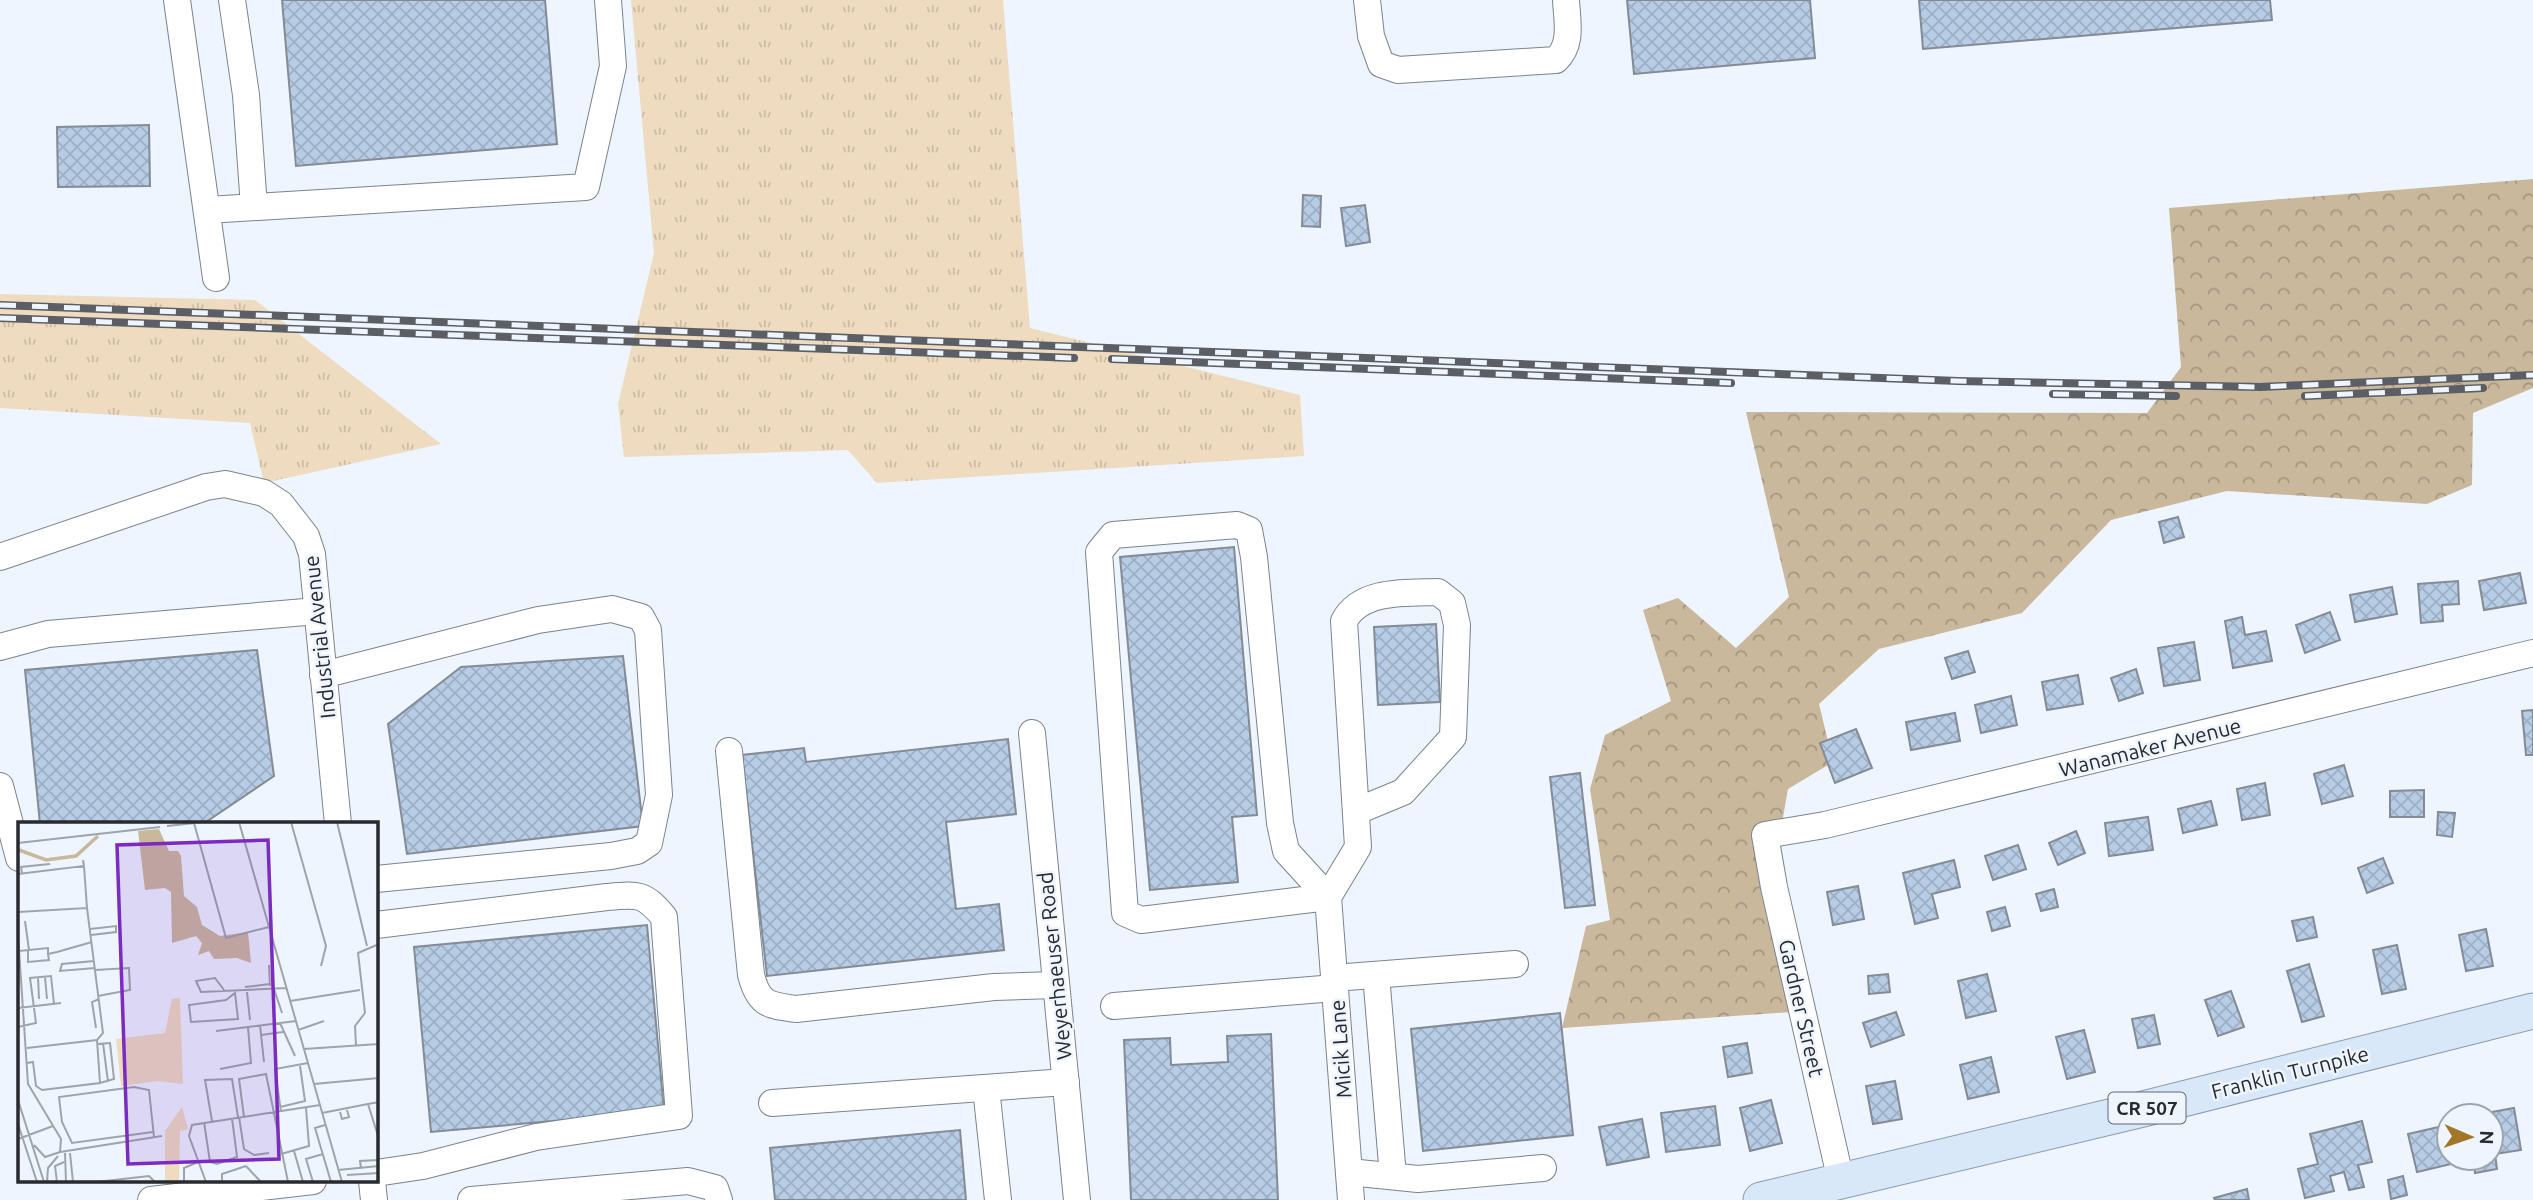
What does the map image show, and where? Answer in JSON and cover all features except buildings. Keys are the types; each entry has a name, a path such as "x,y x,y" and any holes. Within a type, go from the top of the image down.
{"main road":[{"name":"Franklin Turnpike","path":"1760,1200 2143,1109 2533,1011"}],"street":[{"path":"177,0 216,278"},
{"path":"232,0 246,95 254,207"},
{"path":"207,210 586,187 613,66 608,0"},
{"path":"1367,0 1371,36 1381,64 1398,70 1556,60 1566,51 1566,0"},
{"name":"Industrial Avenue","path":"0,556 206,487 245,486 281,504 306,536 312,554 338,822"},
{"path":"1237,525 1249,530 1280,823 1286,851 1328,897 1141,920 1125,912 1099,552 1113,535 1237,525"},
{"path":"1328,897 1358,847 1344,621 1349,611 1360,603 1388,594 1438,592 1451,603 1457,625 1454,737 1403,792 1356,811"},
{"path":"323,675 538,620 612,609 641,617 648,630 659,794 649,844 638,851 611,856 378,879"},
{"path":"0,647 48,634 317,611"},
{"name":"Wanamaker Avenue","path":"1765,835 1839,822 2533,653"},
{"name":"Weyerhaeuser Road","path":"1032,733 1077,1200"},
{"path":"729,751 751,975 756,995 770,1005 796,1009 994,986 1055,985"},
{"path":"0,786 18,854"},
{"name":"Gardner Street","path":"1765,835 1774,887 1841,1181"},
{"path":"378,925 618,896 649,899 664,917 679,1115 536,1138 423,1167 378,1173"},
{"name":"Micik Lane","path":"1328,897 1351,1200"},
{"path":"1114,1006 1335,983 1376,975 1516,964"},
{"path":"1376,975 1393,1176"},
{"path":"772,1103 1066,1082"},
{"path":"986,1088 998,1200"},
{"path":"1349,1172 1418,1179 1543,1168"},
{"path":"471,1200 652,1182 688,1181 715,1188 719,1200"},
{"path":"151,1200 304,1182"},
{"path":"372,1182 374,1200"}],"green space":[{"path":"631,0 1003,0 1030,328 1300,395 1304,456 877,483 848,450 624,457 618,404 654,253"},
{"path":"2533,179 2533,388 2473,413 2472,485 2427,504 2227,491 2111,520 2022,613 1879,649 1819,704 1833,762 1788,789 1776,857 1806,1011 1562,1028 1586,926 1610,920 1590,789 1605,735 1671,701 1643,610 1678,598 1736,648 1789,597 1746,412 2147,413 2181,367 2169,208"},
{"path":"0,294 255,300 441,444 264,483 250,423 0,408"}],"railway":[{"path":"0,305 1958,381 2260,387 2533,375"},
{"path":"0,318 1074,358"},
{"path":"1112,359 1731,383"},
{"path":"2305,396 2483,388"},
{"path":"2053,394 2176,396"}]}
